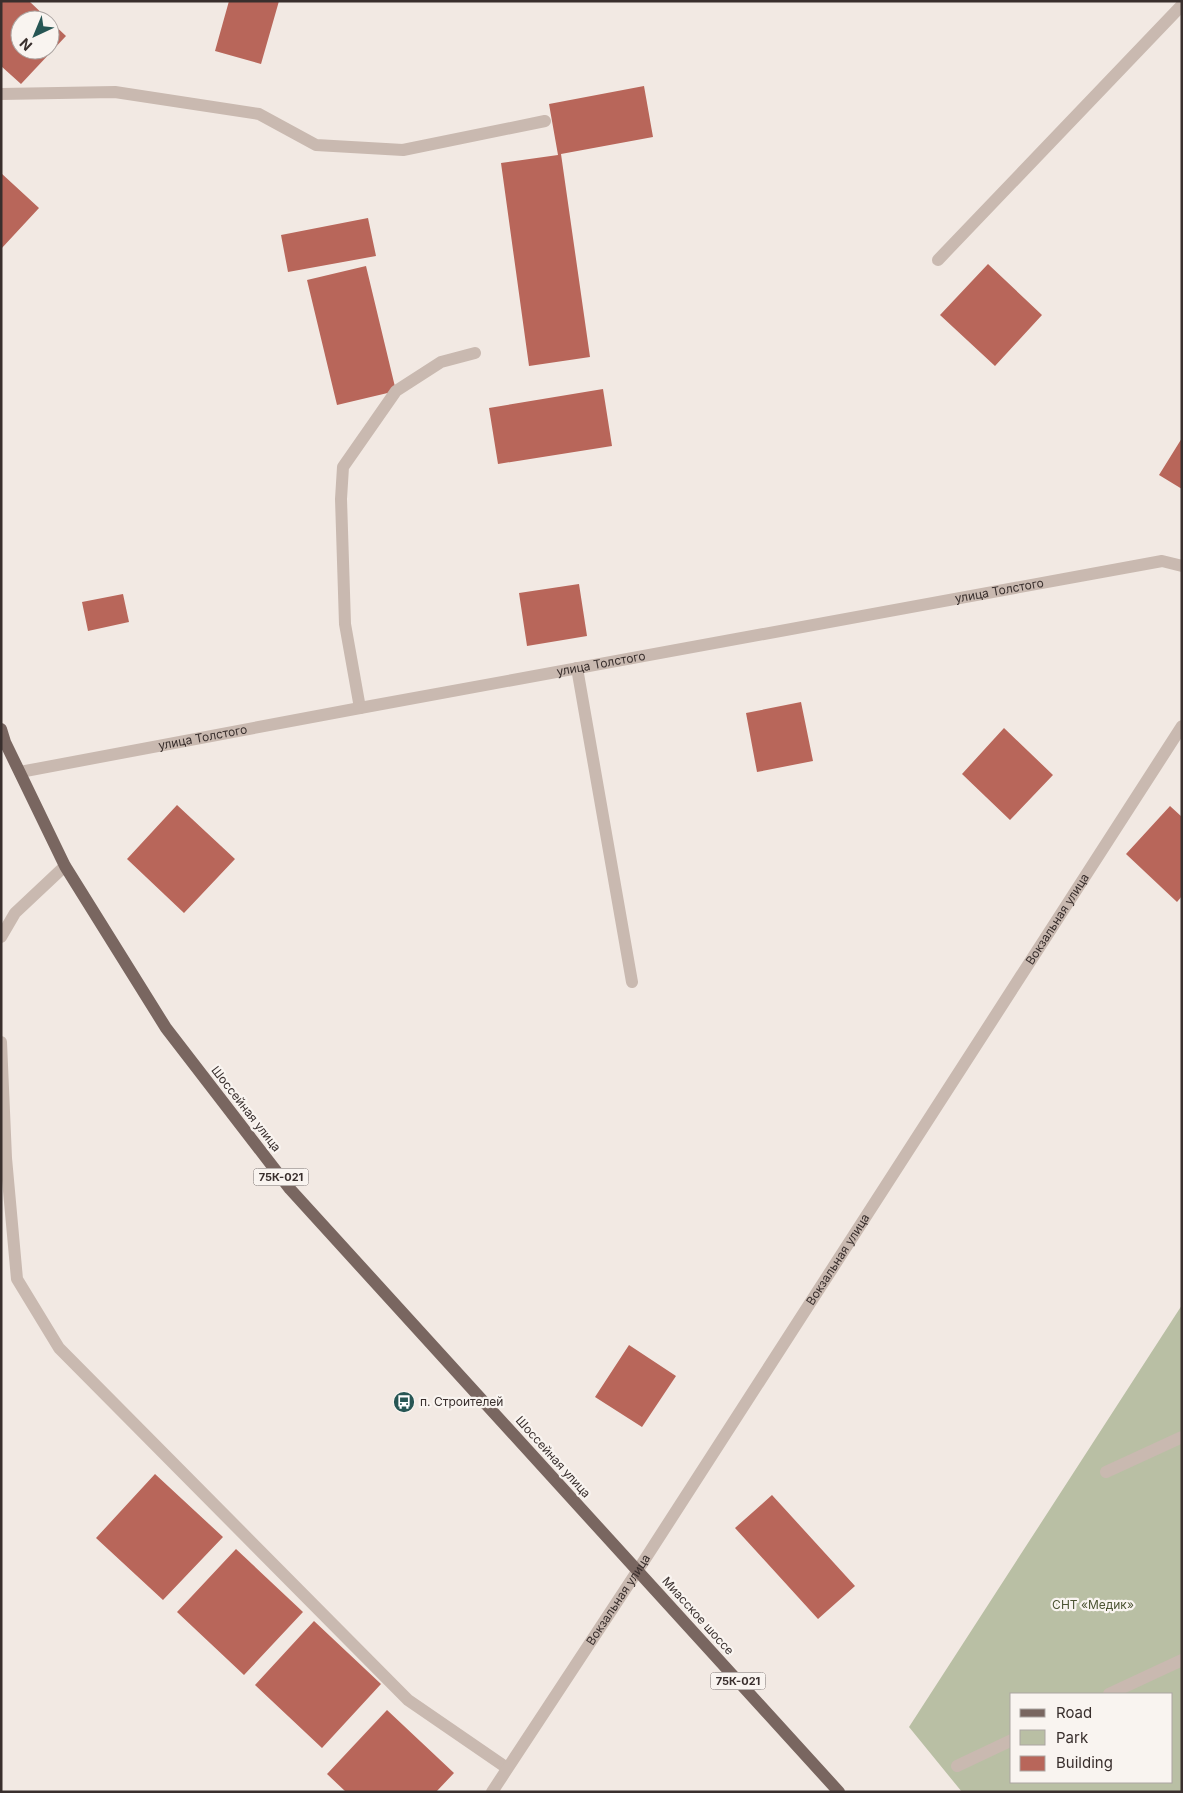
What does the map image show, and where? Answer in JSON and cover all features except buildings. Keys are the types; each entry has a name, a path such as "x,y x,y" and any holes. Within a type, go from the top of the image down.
{"main road":[{"name":"Шоссейная улица","path":"1,729 5,742 65,866 166,1028 290,1188 638,1570"},
{"name":"Миасское шоссе","path":"638,1570 839,1792"}],"street":[{"path":"938,260 1182,4"},
{"path":"1,94 115,92 259,114 316,145 403,150 545,120"},
{"path":"360,708 345,624 341,499 343,467 396,391 441,362 475,353"},
{"name":"улица Толстого","path":"20,772 1162,561 1182,566"},
{"path":"577,668 632,982"},
{"name":"Вокзальная улица","path":"492,1792 638,1570 1182,726"},
{"path":"1,937 15,913 65,866"},
{"path":"1,1042 4,1163 17,1280 59,1348 408,1700 507,1768"},
{"path":"1106,1472 1182,1437"},
{"path":"1111,1693 1182,1660"},
{"path":"957,1766 1010,1741"}],"green space":[{"name":"СНТ «Медик»","path":"1182,1305 1182,1792 962,1792 909,1727"}],"place":[{"name":"п. Строителей","path":"404,1402"}]}
